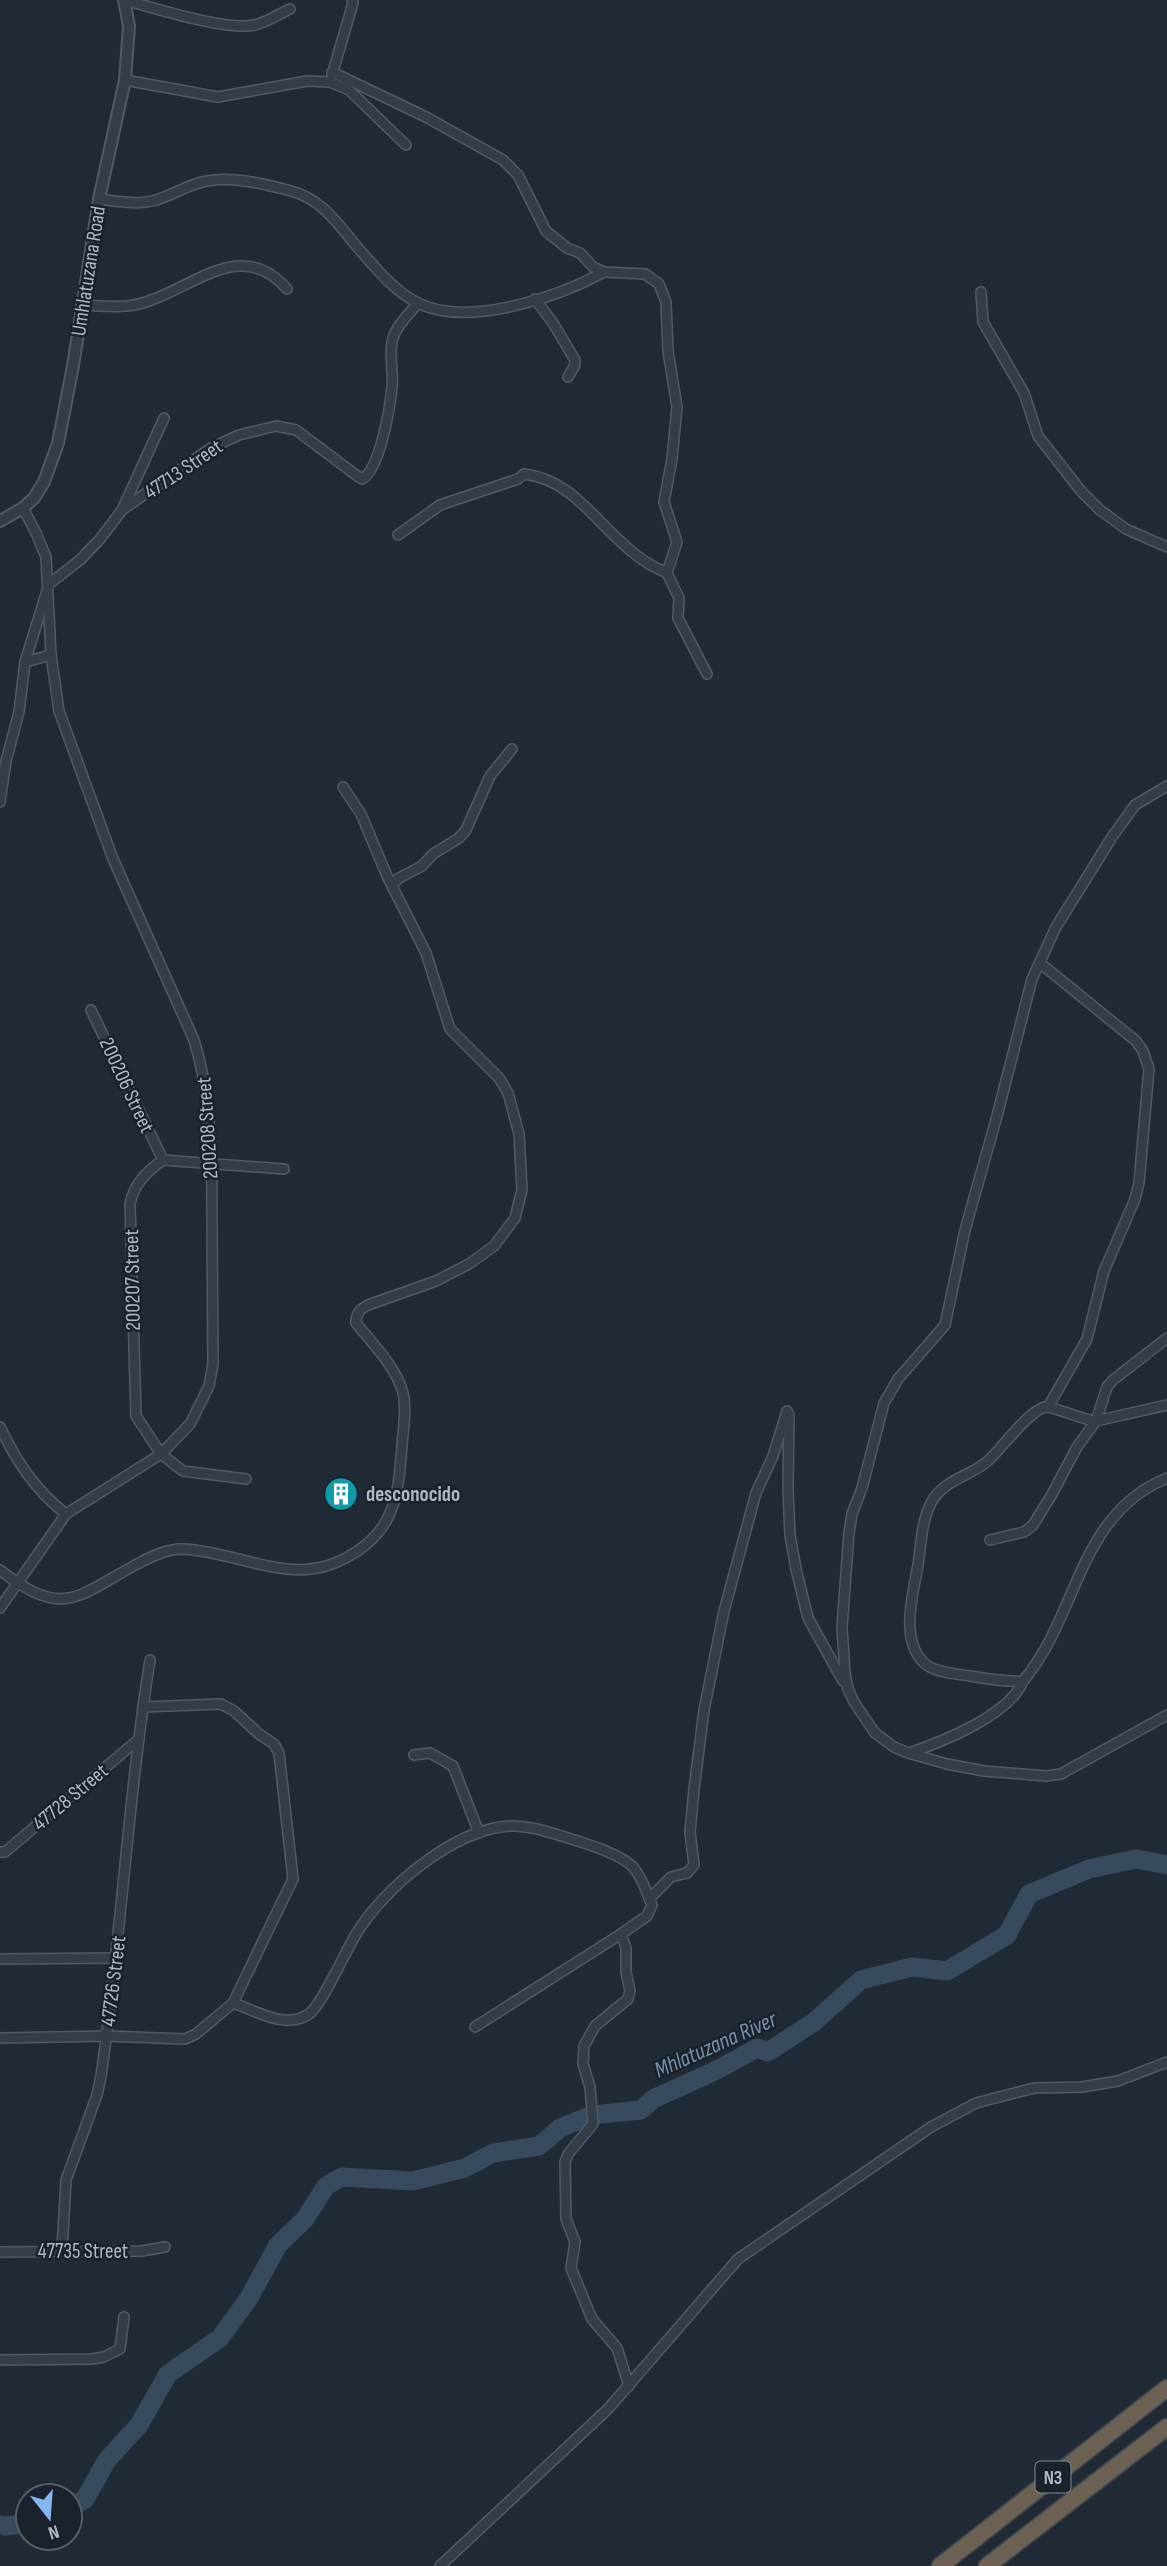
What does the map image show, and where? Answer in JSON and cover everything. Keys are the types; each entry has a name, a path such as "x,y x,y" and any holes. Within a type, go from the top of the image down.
{"highway":[{"name":"N3","path":"940,2566 1167,2388"},
{"name":"N3","path":"987,2566 1167,2427"}],"street":[{"path":"124,0 180,15 242,26 260,23 290,9"},
{"name":"Umhlatuzana Road","path":"0,521 23,509 34,498 44,482 58,443 99,200 125,80 130,26 124,0"},
{"path":"331,77 345,38 352,0"},
{"path":"125,80 218,97 331,77 426,117 503,159 518,175 531,206 546,231 567,248 580,253 593,267 604,272 645,274 659,284 666,302 668,351 677,407 664,502 677,542 667,573"},
{"path":"331,77 349,90 406,145"},
{"path":"99,200 145,203 213,180 293,191 314,200 329,212 389,284 418,303 456,313 480,311 535,299 575,287 604,272"},
{"path":"82,305 121,306 144,303 219,268 261,268 278,278 287,289"},
{"path":"981,292 983,322 1024,393 1038,436 1081,491 1100,510 1126,529 1167,547"},
{"path":"535,299 575,360 568,377"},
{"name":"47713 Street","path":"122,510 211,448 239,435 276,426 296,430 362,479 370,473 377,456 393,386 392,343 398,326 418,303"},
{"path":"0,802 9,748 19,712 25,662 49,584 87,553 122,510 164,418"},
{"path":"398,535 440,505 518,479 524,474 537,475 566,489 594,512 621,542 649,564 667,573 679,598 678,618 707,674"},
{"name":"200208 Street","path":"0,1608 66,1514 160,1454 190,1424 209,1386 213,1364 212,1163 203,1070 194,1040 113,859 59,711 51,655 46,557 23,509"},
{"path":"25,662 51,655"},
{"path":"0,739 9,748"},
{"path":"392,886 407,873 422,866 433,854 460,838 490,776 512,749"},
{"path":"848,1689 842,1627 852,1514 862,1488 884,1403 898,1379 945,1325 965,1230 1032,979 1056,927 1135,805 1167,786"},
{"path":"0,1570 41,1596 66,1600 83,1595 150,1557 180,1549 236,1556 295,1570 313,1569 347,1558 369,1541 390,1514 400,1474 405,1406 397,1376 356,1323 358,1313 368,1305 447,1275 469,1264 494,1246 515,1218 522,1190 519,1135 508,1093 499,1078 450,1029 426,953 392,886 361,814 344,787"},
{"path":"1040,962 1136,1041 1149,1069 1139,1183 1135,1199 1104,1272 1087,1339 1048,1407"},
{"name":"200206 Street","path":"91,1010 163,1160"},
{"path":"163,1160 284,1169"},
{"name":"200207 Street","path":"160,1454 139,1423 134,1409 130,1204 132,1193 142,1177 163,1160"},
{"path":"990,1541 1024,1532 1033,1525 1077,1447 1096,1421 1107,1387 1167,1338"},
{"path":"1023,1681 974,1677 929,1666 911,1639 910,1611 924,1526 934,1498 954,1479 986,1463 1041,1409 1048,1407 1096,1421 1167,1405"},
{"path":"475,2026 647,1916 654,1895 671,1877 687,1873 694,1866 690,1832 694,1790 704,1710 724,1611 752,1506 787,1411 790,1535 805,1608 854,1702 875,1733 894,1747 908,1753 984,1771 1046,1776 1061,1774 1167,1715"},
{"path":"0,1427 37,1490 66,1514"},
{"path":"160,1454 167,1462 183,1471 246,1479"},
{"path":"908,1753 942,1742 968,1729 1013,1699 1053,1636 1092,1546 1114,1515 1145,1488 1167,1478"},
{"name":"47726 Street","path":"62,2250 66,2180 97,2095 107,2036 150,1660"},
{"path":"0,2038 107,2036 185,2039 196,2034 233,2003 290,1887 293,1872 281,1761 276,1748 234,1711 221,1704 143,1707"},
{"name":"47728 Street","path":"0,1852 5,1852 139,1739"},
{"path":"414,1755 430,1753 453,1766 479,1833"},
{"path":"233,2003 287,2021 309,2015 357,1933 389,1893 444,1850 479,1833 513,1826 543,1830 580,1842 632,1867 654,1895"},
{"path":"621,1934 626,1948 626,1972 630,1991 625,2002 595,2025 584,2046 583,2064 590,2087 593,2124 568,2154 565,2162 566,2219 575,2242 572,2268 592,2319 617,2348 629,2386"},
{"path":"0,1959 116,1958"},
{"path":"440,2566 529,2485 629,2386 738,2259 931,2127 976,2103 1034,2088 1082,2087 1118,2081 1167,2062"},
{"name":"47735 Street","path":"0,2252 142,2250 165,2247"},
{"path":"0,2360 104,2357 120,2349 124,2317"}],"waterway":[{"name":"Mhlatuzana River","path":"84,2500 107,2460 139,2425 168,2374 220,2338 249,2298 278,2245 305,2219 326,2186 342,2177 413,2181 465,2168 493,2153 539,2146 560,2128 592,2115 641,2110 653,2099 719,2069 757,2048 768,2052 814,2022 861,1980 912,1967 947,1971 1007,1935 1029,1894 1089,1869 1136,1859 1167,1865"},
{"name":"Mhlatuzana River","path":"0,2525 14,2525"}],"place":[{"name":"desconocido","path":"341,1494"}]}
